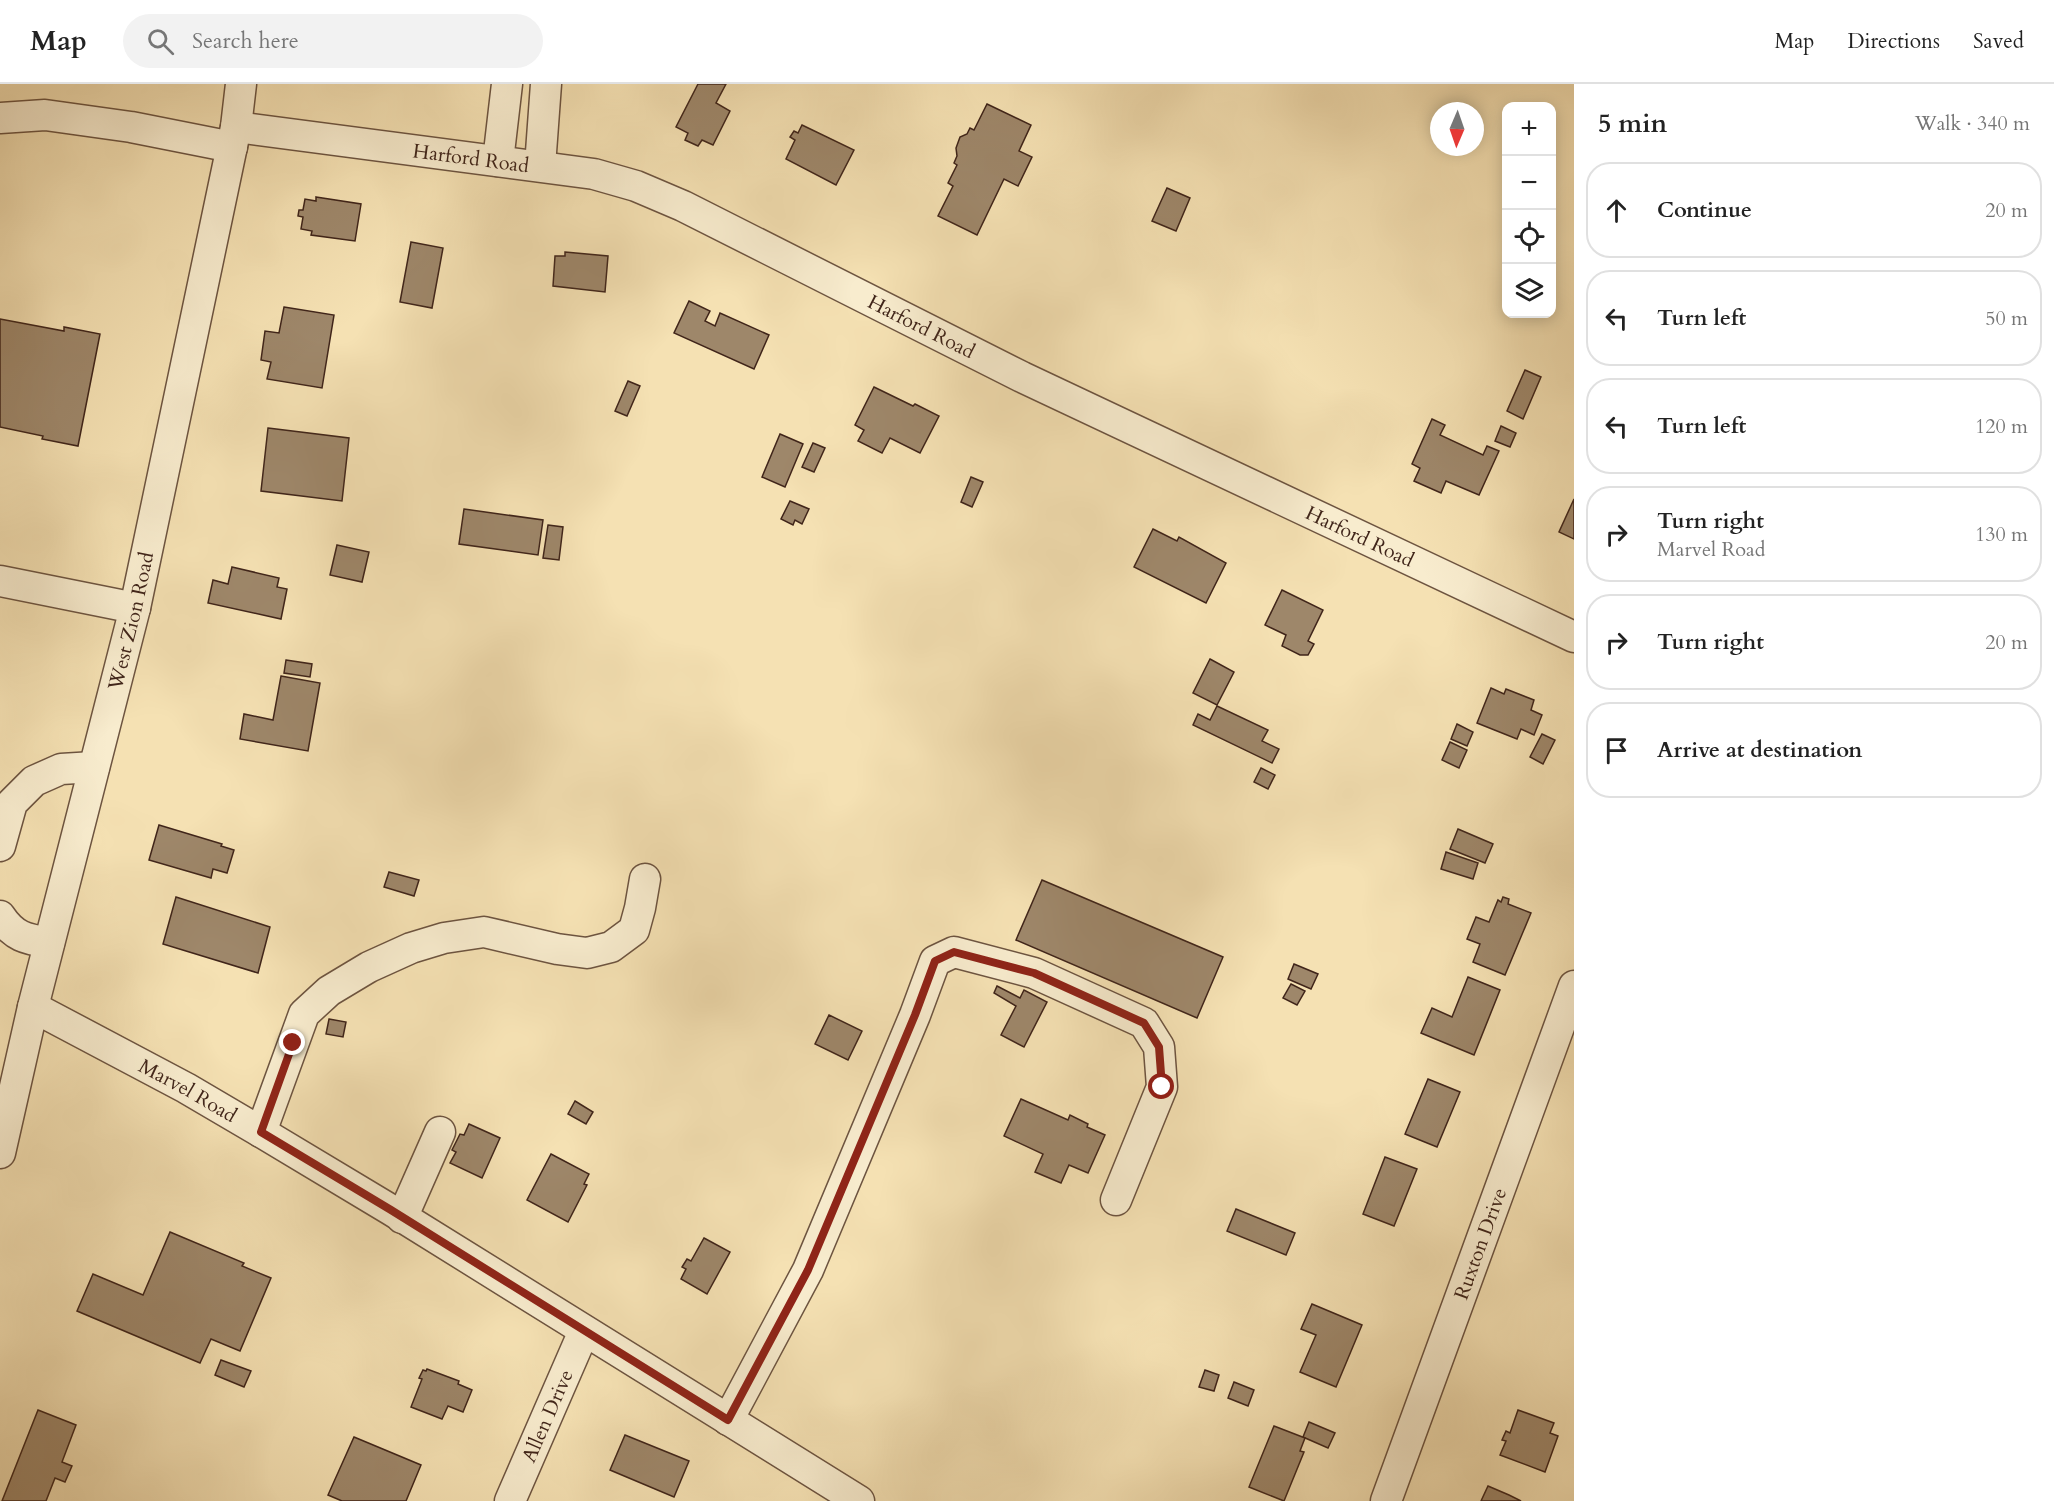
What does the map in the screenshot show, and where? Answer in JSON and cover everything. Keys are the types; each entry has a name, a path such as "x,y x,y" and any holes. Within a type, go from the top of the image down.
{"street":[{"name":"West Zion Road","path":"0,1153 33,1006 135,608 234,137 241,84"},
{"path":"498,161 507,84"},
{"path":"540,166 546,84"},
{"name":"Harford Road","path":"0,118 45,115 131,127 498,161 594,174 636,186 683,206 1022,377 1574,637"},
{"path":"0,581 135,608"},
{"path":"0,846 12,803 34,781 61,769 94,767"},
{"path":"261,1132 304,1014 329,991 379,962 411,948 444,938 484,932 557,949 587,953 611,947 634,930 645,879"},
{"path":"0,916 8,928 25,939 49,943"},
{"path":"728,1420 808,1270 915,1015 935,961 954,952 1034,973 1144,1023 1159,1047 1162,1087 1116,1200"},
{"name":"Ruxton Drive","path":"1386,1501 1574,986"},
{"name":"Marvel Road","path":"33,1006 186,1088 261,1132 859,1501"},
{"path":"402,1218 440,1132"},
{"name":"Allen Drive","path":"510,1501 584,1331"}],"building":[{"path":"698,84 726,84 716,103 730,111 713,145 702,140 698,146 685,140 688,133 676,127"},
{"path":"987,104 1031,125 1019,151 1032,157 1018,186 1004,179 977,235 938,216 953,186 948,183 957,165 954,163 960,137 967,134 970,128 974,130"},
{"path":"802,125 854,150 836,185 786,159 795,140 790,137 794,131 798,133"},
{"path":"1167,188 1190,198 1176,231 1152,221"},
{"path":"316,197 361,204 355,241 311,235 312,231 301,229 303,217 298,216 299,210 303,210 305,199 316,201"},
{"path":"411,242 443,248 432,308 400,302"},
{"path":"565,252 608,256 605,292 553,286 555,256 565,256"},
{"path":"689,301 710,311 705,321 715,326 720,313 769,335 754,369 674,333"},
{"path":"284,307 334,315 322,388 267,379 271,362 261,360 265,331 279,333"},
{"path":"0,319 64,331 64,327 100,334 78,446 0,427"},
{"path":"1525,370 1541,377 1523,419 1507,411"},
{"path":"628,381 640,386 627,416 615,411"},
{"path":"874,387 939,416 920,453 890,438 882,453 858,441 864,430 855,425"},
{"path":"1432,419 1445,425 1440,435 1483,455 1487,446 1499,451 1479,495 1446,481 1441,493 1414,481 1420,468 1412,464"},
{"path":"1501,426 1516,433 1510,447 1495,441"},
{"path":"268,428 349,438 342,501 261,491"},
{"path":"780,434 803,444 785,487 762,477"},
{"path":"813,443 825,448 814,472 802,467"},
{"path":"971,477 983,482 972,507 961,502"},
{"path":"1574,499 1574,539 1559,532"},
{"path":"790,501 809,509 802,524 795,520 793,525 781,519"},
{"path":"464,509 543,520 538,555 459,544"},
{"path":"548,525 563,527 559,560 543,558"},
{"path":"1153,529 1177,541 1179,537 1226,563 1206,603 1134,567"},
{"path":"337,545 369,552 362,582 330,575"},
{"path":"232,567 279,578 277,587 287,589 281,619 208,603 213,580 228,584"},
{"path":"1282,590 1323,610 1308,641 1314,644 1308,655 1300,655 1282,646 1286,635 1265,625"},
{"path":"1210,659 1234,672 1217,705 1193,693"},
{"path":"286,660 312,664 310,677 284,673"},
{"path":"281,676 320,683 308,751 240,739 244,714 273,720"},
{"path":"1491,688 1504,694 1506,689 1534,700 1531,710 1542,715 1534,735 1521,729 1517,739 1477,723"},
{"path":"1217,706 1268,730 1262,741 1279,749 1272,763 1193,725 1198,714 1210,720"},
{"path":"1457,724 1473,732 1467,746 1451,739"},
{"path":"1542,734 1555,740 1543,764 1530,757"},
{"path":"1450,742 1467,750 1459,768 1442,760"},
{"path":"1261,768 1275,775 1268,789 1254,782"},
{"path":"159,825 222,844 221,846 234,850 227,873 213,869 211,878 149,860"},
{"path":"1458,829 1493,844 1485,863 1450,849"},
{"path":"1446,852 1478,863 1473,879 1441,869"},
{"path":"389,872 419,880 414,896 384,887"},
{"path":"1042,880 1223,957 1197,1018 1016,940"},
{"path":"176,897 270,927 258,973 163,944"},
{"path":"1503,897 1509,899 1508,904 1531,913 1505,975 1473,962 1480,944 1467,939 1476,917 1489,922 1498,900 1501,902"},
{"path":"1294,964 1318,974 1311,989 1288,979"},
{"path":"1468,977 1500,990 1474,1055 1421,1033 1432,1008 1452,1017"},
{"path":"1291,984 1305,991 1297,1005 1283,998"},
{"path":"997,986 1020,998 1024,990 1047,1002 1024,1047 1001,1035 1016,1006 994,993"},
{"path":"829,1015 862,1031 848,1060 815,1044"},
{"path":"329,1019 346,1022 343,1037 326,1034"},
{"path":"1428,1079 1460,1092 1437,1147 1405,1134"},
{"path":"1021,1099 1068,1120 1070,1115 1088,1124 1087,1127 1105,1135 1088,1173 1069,1165 1061,1183 1035,1172 1043,1154 1004,1136"},
{"path":"575,1101 593,1112 586,1124 568,1114"},
{"path":"469,1124 500,1138 482,1178 450,1163 456,1152 452,1150 460,1134 464,1135"},
{"path":"551,1154 589,1174 584,1184 587,1185 568,1222 527,1200"},
{"path":"1385,1157 1417,1169 1394,1226 1363,1214"},
{"path":"1236,1209 1295,1233 1286,1255 1227,1231"},
{"path":"170,1232 244,1263 242,1266 271,1278 240,1351 211,1339 200,1363 77,1311 93,1274 143,1295"},
{"path":"704,1238 730,1252 707,1294 681,1279 686,1269 682,1267 687,1259 691,1261"},
{"path":"1312,1304 1362,1325 1336,1387 1300,1372 1316,1335 1301,1329"},
{"path":"221,1360 251,1371 244,1387 215,1375"},
{"path":"427,1369 459,1381 458,1384 472,1390 463,1412 448,1406 442,1419 411,1407 422,1379 419,1378 423,1370"},
{"path":"1205,1370 1219,1375 1214,1391 1199,1387"},
{"path":"1234,1382 1254,1390 1248,1406 1228,1398"},
{"path":"38,1410 76,1425 62,1462 72,1466 65,1482 55,1478 46,1501 2,1501"},
{"path":"1518,1410 1554,1423 1550,1433 1558,1436 1545,1472 1500,1455 1506,1441 1502,1440 1506,1431 1510,1433"},
{"path":"1309,1422 1335,1433 1328,1448 1303,1437"},
{"path":"1274,1426 1305,1438 1300,1451 1304,1452 1284,1501 1249,1487"},
{"path":"625,1435 689,1461 674,1497 610,1470"},
{"path":"354,1437 421,1465 406,1501 342,1501 328,1495"},
{"path":"1488,1486 1509,1495 1521,1501 1481,1501"}],"route":[{"path":"293,1043 261,1132 391,1210 728,1420 808,1270 915,1015 935,961 954,952 1034,973 1144,1023 1159,1047 1162,1087"}]}
